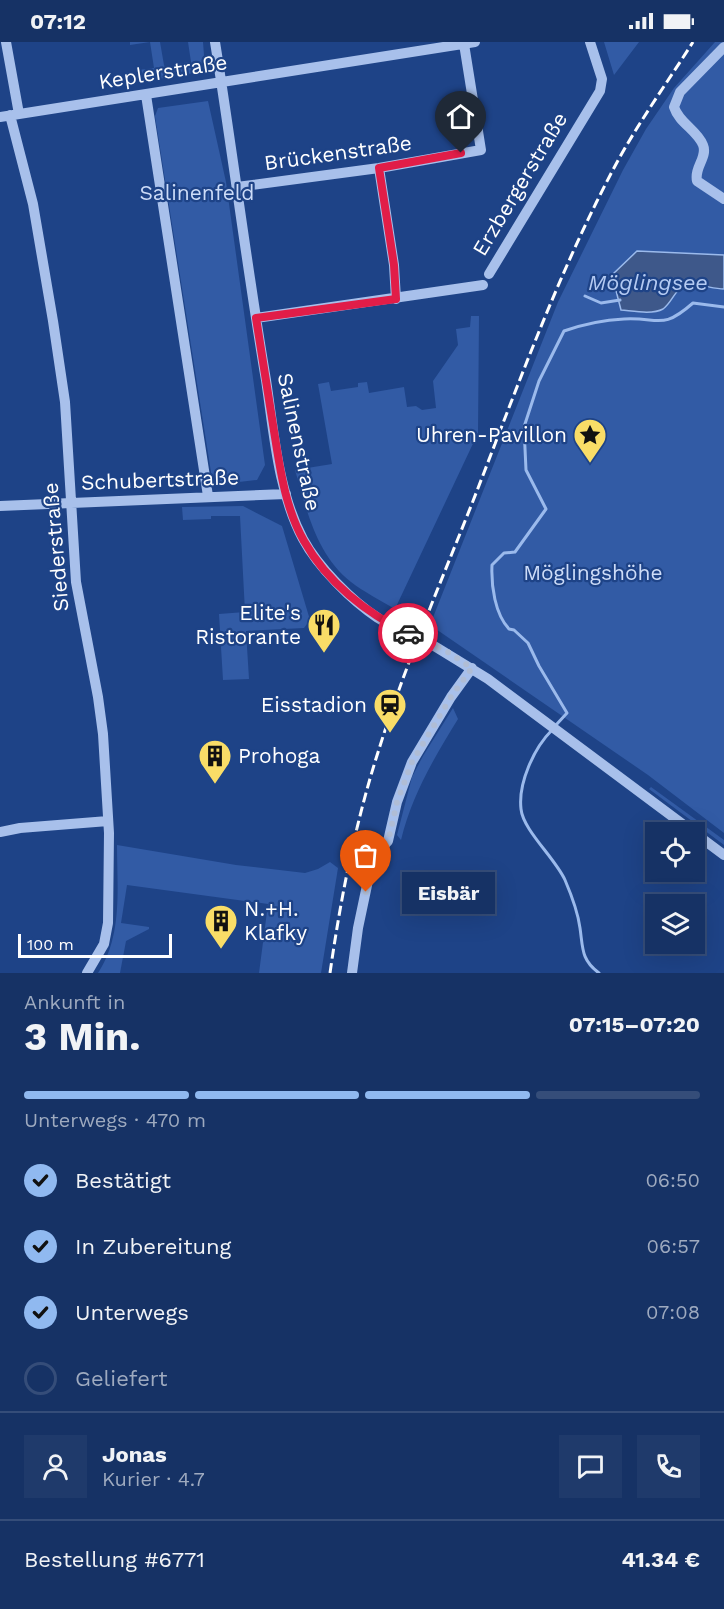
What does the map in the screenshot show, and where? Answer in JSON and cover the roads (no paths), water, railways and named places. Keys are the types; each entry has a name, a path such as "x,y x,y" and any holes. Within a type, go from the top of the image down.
{"street":[{"path":"0,53 6,42"},
{"name":"Siederstraße","path":"6,42 10,115 33,204 65,402 76,582 103,735 108,821 108,923 104,944 87,973"},
{"name":"Salinenstraße","path":"215,42 279,463 286,494 303,540 337,584 377,618 431,644 472,668 617,773 724,855"},
{"name":"Erzbergerstraße","path":"489,274 600,91 602,85 590,42"},
{"name":"Keplerstraße","path":"10,115 462,44"},
{"name":"Brückenstraße","path":"237,187 379,168 481,150 462,44"},
{"path":"724,47 680,92 675,107 676,113 703,144 704,155 695,174 696,181 724,199"},
{"path":"147,95 208,496"},
{"path":"379,168 394,265 396,299"},
{"path":"256,318 483,285"},
{"name":"Schubertstraße","path":"0,506 286,494"},
{"path":"352,973 358,928 373,857 388,842 397,802 412,762 451,697 472,668"},
{"path":"0,832 20,828 108,821"}],"water":[{"name":"Möglingsee","path":"637,251 724,255 724,289 699,285 686,286 678,290 667,306 659,311 621,310 612,275"}],"waterway":[{"path":"585,296 601,303 620,300"},
{"path":"556,725 567,713 528,643 504,623 497,608 492,582 492,565 504,553 515,552 546,509 526,470 524,427 539,381 564,331 609,320 667,320 693,303 724,307"},
{"path":"552,730 533,756 522,788 521,809 527,826 565,880 578,916 584,953 589,963 599,973"}],"railway":[{"path":"330,973 344,887 371,774 424,623 539,331 594,206 624,150 693,42"}],"place":[{"name":"Uhren-Pavillon","path":"590,464"},
{"name":"Elite's Ristorante","path":"324,654"},
{"name":"Eisstadion","path":"390,734"},
{"name":"Prohoga","path":"215,785"},
{"name":"Eisbär","path":"366,892"},
{"name":"N.+H. Klafky","path":"221,950"}],"park label":[{"name":"Salinenfeld","path":"197,193"},
{"name":"Möglingshöhe","path":"593,573"}]}
